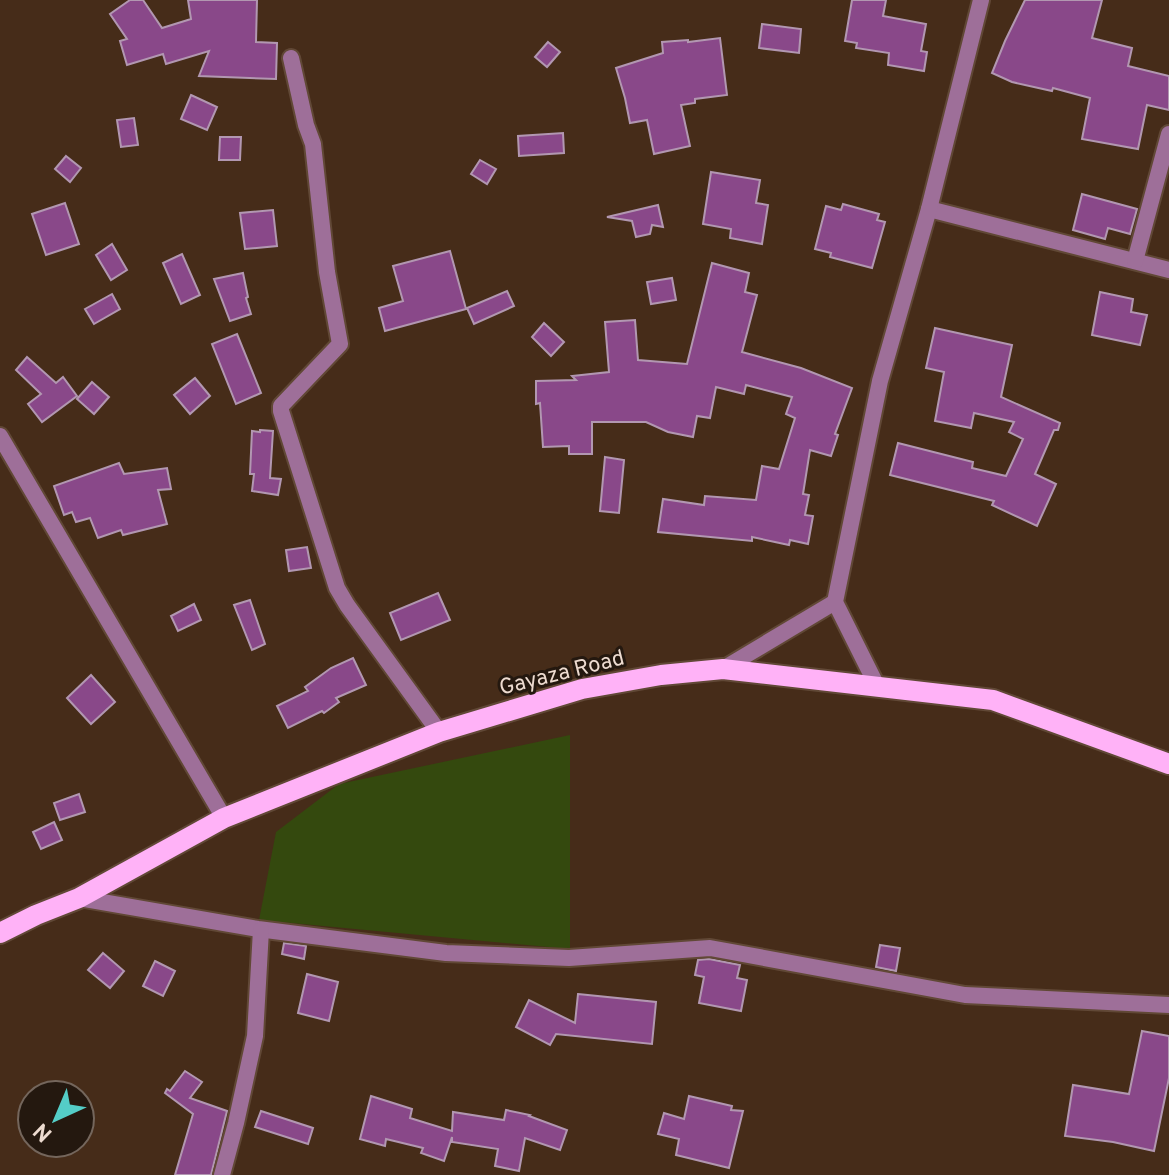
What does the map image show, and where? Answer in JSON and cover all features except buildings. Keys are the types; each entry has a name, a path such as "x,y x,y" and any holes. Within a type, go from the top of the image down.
{"main road":[{"name":"Gayaza Road","path":"4,928 79,898 224,818 439,732 582,689 661,675 723,669 993,700 1169,764"}],"street":[{"path":"877,686 835,602 880,381 929,209 981,0"},
{"path":"291,58 313,144 327,272 340,344 281,406 281,411 337,588 439,732"},
{"path":"1135,261 1169,134"},
{"path":"929,209 1169,270"},
{"path":"0,436 224,818"},
{"path":"723,669 835,602"},
{"path":"79,898 261,930 446,953 569,958 710,948 965,995 1169,1005"},
{"path":"222,1175 255,1036 261,930"}],"green space":[{"path":"570,735 570,949 259,920 276,832 339,784"}]}
